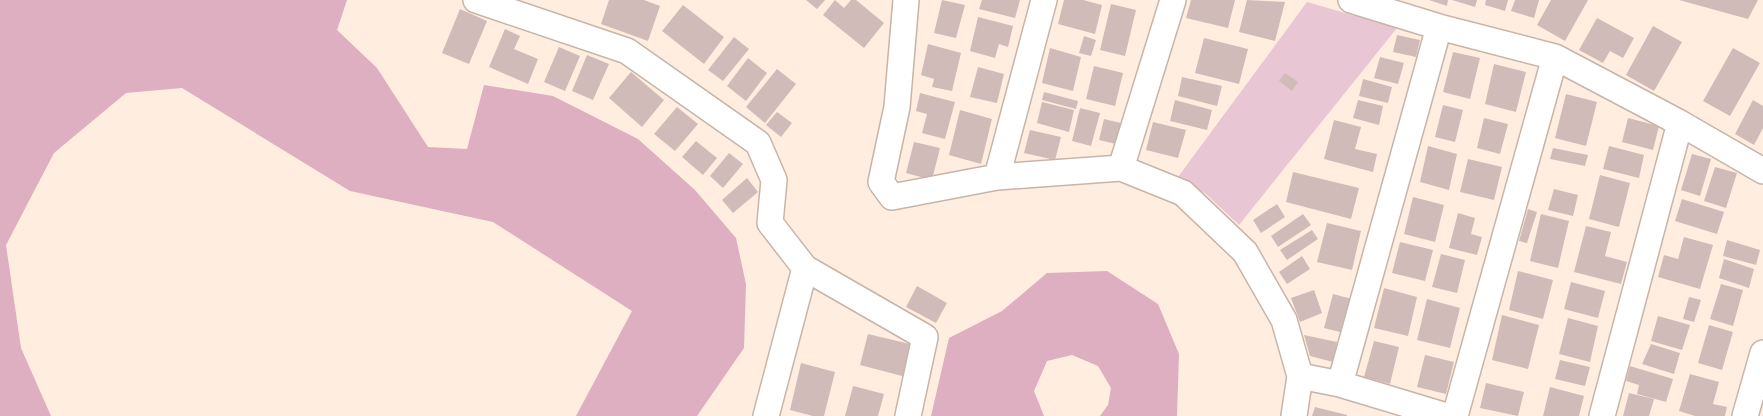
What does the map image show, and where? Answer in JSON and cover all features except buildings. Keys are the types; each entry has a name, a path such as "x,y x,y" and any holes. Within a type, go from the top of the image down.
{"street":[{"path":"476,0 627,51 758,143 774,180 770,223 805,268 925,337 908,416"},
{"path":"906,0 897,107 881,182 892,196 997,176 1121,168 1183,193 1245,252 1284,320 1300,376 1294,416"},
{"path":"997,176 1044,0"},
{"path":"1121,168 1173,0"},
{"path":"1359,1 1439,27 1555,57 1680,123 1763,171"},
{"path":"1340,384 1439,27"},
{"path":"1454,416 1555,57"},
{"path":"1602,416 1680,123"},
{"path":"766,416 805,268"},
{"path":"1745,416 1763,353"},
{"path":"1300,376 1340,384 1446,416"}],"shaded area":[{"path":"0,0 347,0 337,30 377,68 428,147 467,149 484,85 553,96 638,139 695,190 736,238 746,284 744,348 697,416 576,416 632,311 493,222 350,191 182,88 126,93 54,153 6,245 21,348 51,416 0,416"},
{"path":"1307,2 1397,28 1239,225 1206,194 1178,177"},
{"path":"1107,271 1158,304 1179,354 1177,416 1100,416 1108,405 1111,388 1098,366 1072,355 1047,361 1034,391 1044,416 931,416 949,338 1002,311 1047,273"}]}
